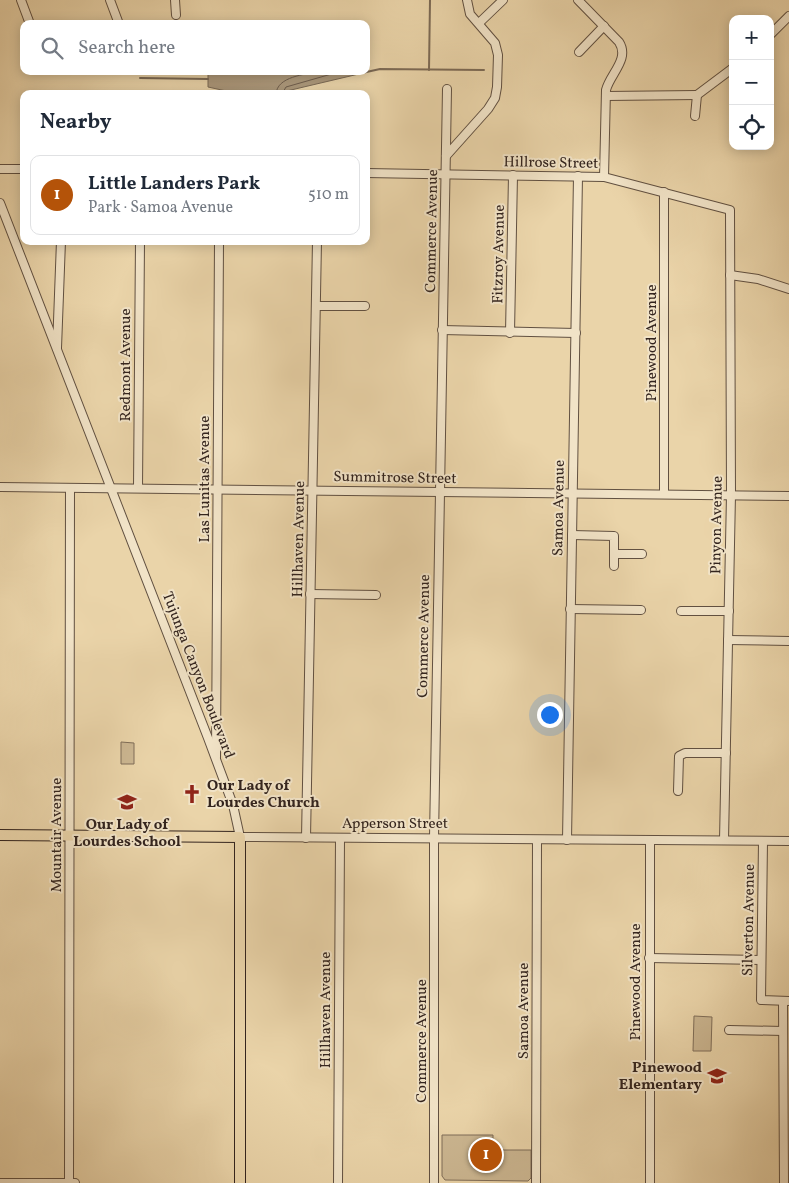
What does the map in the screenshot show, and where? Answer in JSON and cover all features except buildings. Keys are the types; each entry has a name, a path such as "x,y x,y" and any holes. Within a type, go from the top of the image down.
{"main road":[{"name":"Apperson Street","path":"0,835 240,837"},
{"name":"Tujunga Canyon Boulevard","path":"240,837 240,1183"}],"street":[{"path":"20,0 28,20"},
{"path":"110,0 118,20"},
{"path":"176,0 176,15"},
{"path":"446,156 488,108 496,95 497,52 492,37 470,14 467,0"},
{"path":"479,23 503,0"},
{"path":"578,0 619,42 623,55 608,84 606,96 604,177"},
{"path":"774,31 789,16"},
{"path":"578,52 604,26"},
{"path":"606,96 697,95 729,71"},
{"name":"Commerce Avenue","path":"434,1183 434,838 447,89"},
{"path":"695,116 697,95"},
{"path":"0,169 20,169"},
{"name":"Hillrose Street","path":"370,173 604,177 730,210"},
{"name":"Fitzroy Avenue","path":"510,333 513,175"},
{"name":"Samoa Avenue","path":"567,840 578,176"},
{"name":"Pinewood Avenue","path":"664,192 664,494"},
{"name":"Tujunga Canyon Boulevard","path":"0,203 202,722 233,805 240,837"},
{"name":"Pinyon Avenue","path":"724,840 731,496 730,210"},
{"path":"57,350 61,245"},
{"name":"Redmont Avenue","path":"138,488 140,245"},
{"name":"Las Lunitas Avenue","path":"215,761 217,717 219,245"},
{"name":"Hillhaven Avenue","path":"306,838 317,245"},
{"path":"730,275 758,280 789,289"},
{"path":"316,306 365,306"},
{"path":"442,330 576,334"},
{"name":"Summitrose Street","path":"0,487 789,496"},
{"name":"Mountair Avenue","path":"69,1183 70,488"},
{"path":"572,536 614,536 614,566"},
{"path":"614,554 642,554"},
{"path":"310,594 376,595"},
{"path":"570,609 640,610"},
{"path":"682,612 729,612"},
{"path":"728,640 789,641"},
{"path":"202,722 217,717"},
{"path":"678,791 679,756 685,753 726,753"},
{"name":"Apperson Street","path":"240,837 789,841"},
{"name":"Hillhaven Avenue","path":"338,1183 340,838"},
{"name":"Samoa Avenue","path":"536,1183 537,840"},
{"name":"Pinewood Avenue","path":"650,840 650,1183"},
{"name":"Silverton Avenue","path":"763,840 761,1000 786,1001"},
{"path":"649,958 761,960"},
{"path":"784,1183 786,1123 783,1031 786,1001"},
{"path":"729,1030 783,1031"},
{"path":"0,1183 75,1183"}],"shaded area":[{"path":"121,742 134,743 134,764 121,764"},
{"path":"694,1016 712,1017 711,1051 693,1051"},
{"path":"442,1135 493,1135 493,1150 531,1150 531,1178 528,1181 445,1180 442,1176"}],"water":[{"path":"208,75 355,75 291,90 222,90 208,87"}],"waterway":[{"path":"429,70 430,0"},
{"path":"370,71 380,69 484,70"},
{"path":"140,78 208,79"}],"place":[{"name":"Our Lady of Lourdes Church","path":"192,794"},
{"name":"Our Lady of Lourdes School","path":"127,802"},
{"name":"Pinewood Elementary","path":"717,1076"},
{"name":"Little Landers Park","path":"486,1155"}]}
